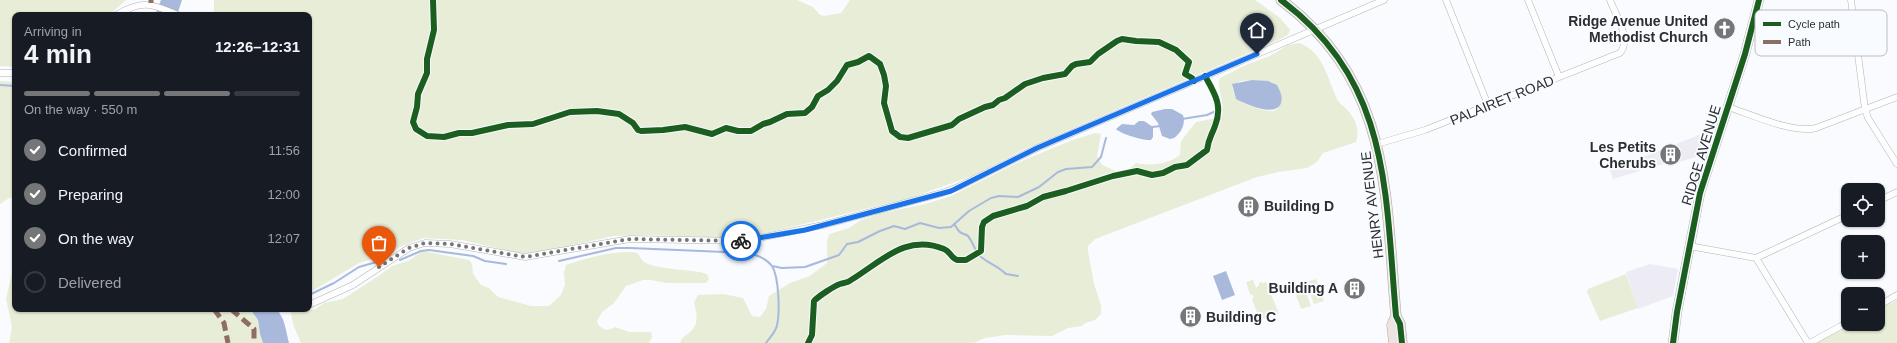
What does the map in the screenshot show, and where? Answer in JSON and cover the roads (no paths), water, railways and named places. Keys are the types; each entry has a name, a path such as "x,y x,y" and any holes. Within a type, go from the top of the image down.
{"main road":[{"name":"HENRY AVENUE","path":"1281,0 1314,29 1333,51 1356,88 1366,110 1377,144 1383,172 1396,316 1400,324 1402,343"},
{"name":"RIDGE AVENUE","path":"1756,10 1759,0"},
{"name":"RIDGE AVENUE","path":"1673,343 1689,246 1702,186 1748,44 1755,16"},
{"name":"HENRY AVENUE","path":"1394,343 1392,325 1396,316"}],"street":[{"path":"312,304 353,285 409,248 425,243 450,244 525,257 626,240 745,241 805,230 942,193 958,188 1037,148 1384,0"},
{"path":"1446,0 1488,105"},
{"path":"1528,0 1559,77"},
{"name":"PALAIRET ROAD","path":"1377,144 1418,133 1617,54 1624,48 1625,37 1610,0"},
{"path":"1851,0 1852,10"},
{"path":"121,12 141,1 151,3 171,12"},
{"path":"1858,56 1865,109 1868,118 1897,164"},
{"path":"0,73 12,73"},
{"path":"1728,107 1802,130 1816,128 1897,97"},
{"path":"1885,198 1897,192"},
{"path":"1689,246 1756,258 1841,218"},
{"path":"1756,258 1809,343 1841,326"},
{"path":"1885,302 1897,295"}],"water":[{"path":"161,0 182,0 178,12 156,12"},
{"path":"1252,80 1268,81 1277,85 1282,98 1278,107 1267,110 1246,104 1236,99 1232,84"},
{"path":"1172,109 1183,115 1184,118 1179,134 1170,139 1162,136 1158,123 1151,114 1152,112"},
{"path":"1139,121 1144,121 1153,127 1153,137 1151,140 1133,137 1116,129 1122,124 1134,125"},
{"path":"1226,271 1235,295 1222,300 1213,276"},
{"path":"252,312 279,312 283,320 289,343 263,343 258,320"}],"waterway":[{"path":"0,85 12,86"},
{"path":"1182,119 1207,115 1218,110"},
{"path":"1152,127 1161,126"},
{"path":"772,266 782,268 805,267 839,255 847,244 858,242 894,226 905,229 920,223 939,228 951,227 969,211 991,198 999,196 1018,197 1039,187 1058,172 1066,169 1092,167 1101,157 1106,138"},
{"path":"954,224 959,231 968,236 981,257 1006,274 1018,276"},
{"path":"559,261 616,248 748,253 758,256 772,266 776,278 778,295 778,319 776,328 766,343"},
{"path":"400,260 421,251 429,250 473,256 485,261 506,264"},
{"path":"312,294 334,283 359,267 380,261"}],"place":[{"name":"Ridge Avenue United Methodist Church","path":"1724,29"},
{"name":"Les Petits Cherubs","path":"1671,155"},
{"name":"Building D","path":"1249,206"},
{"name":"Building A","path":"1354,288"},
{"name":"Building C","path":"1191,317"}]}
